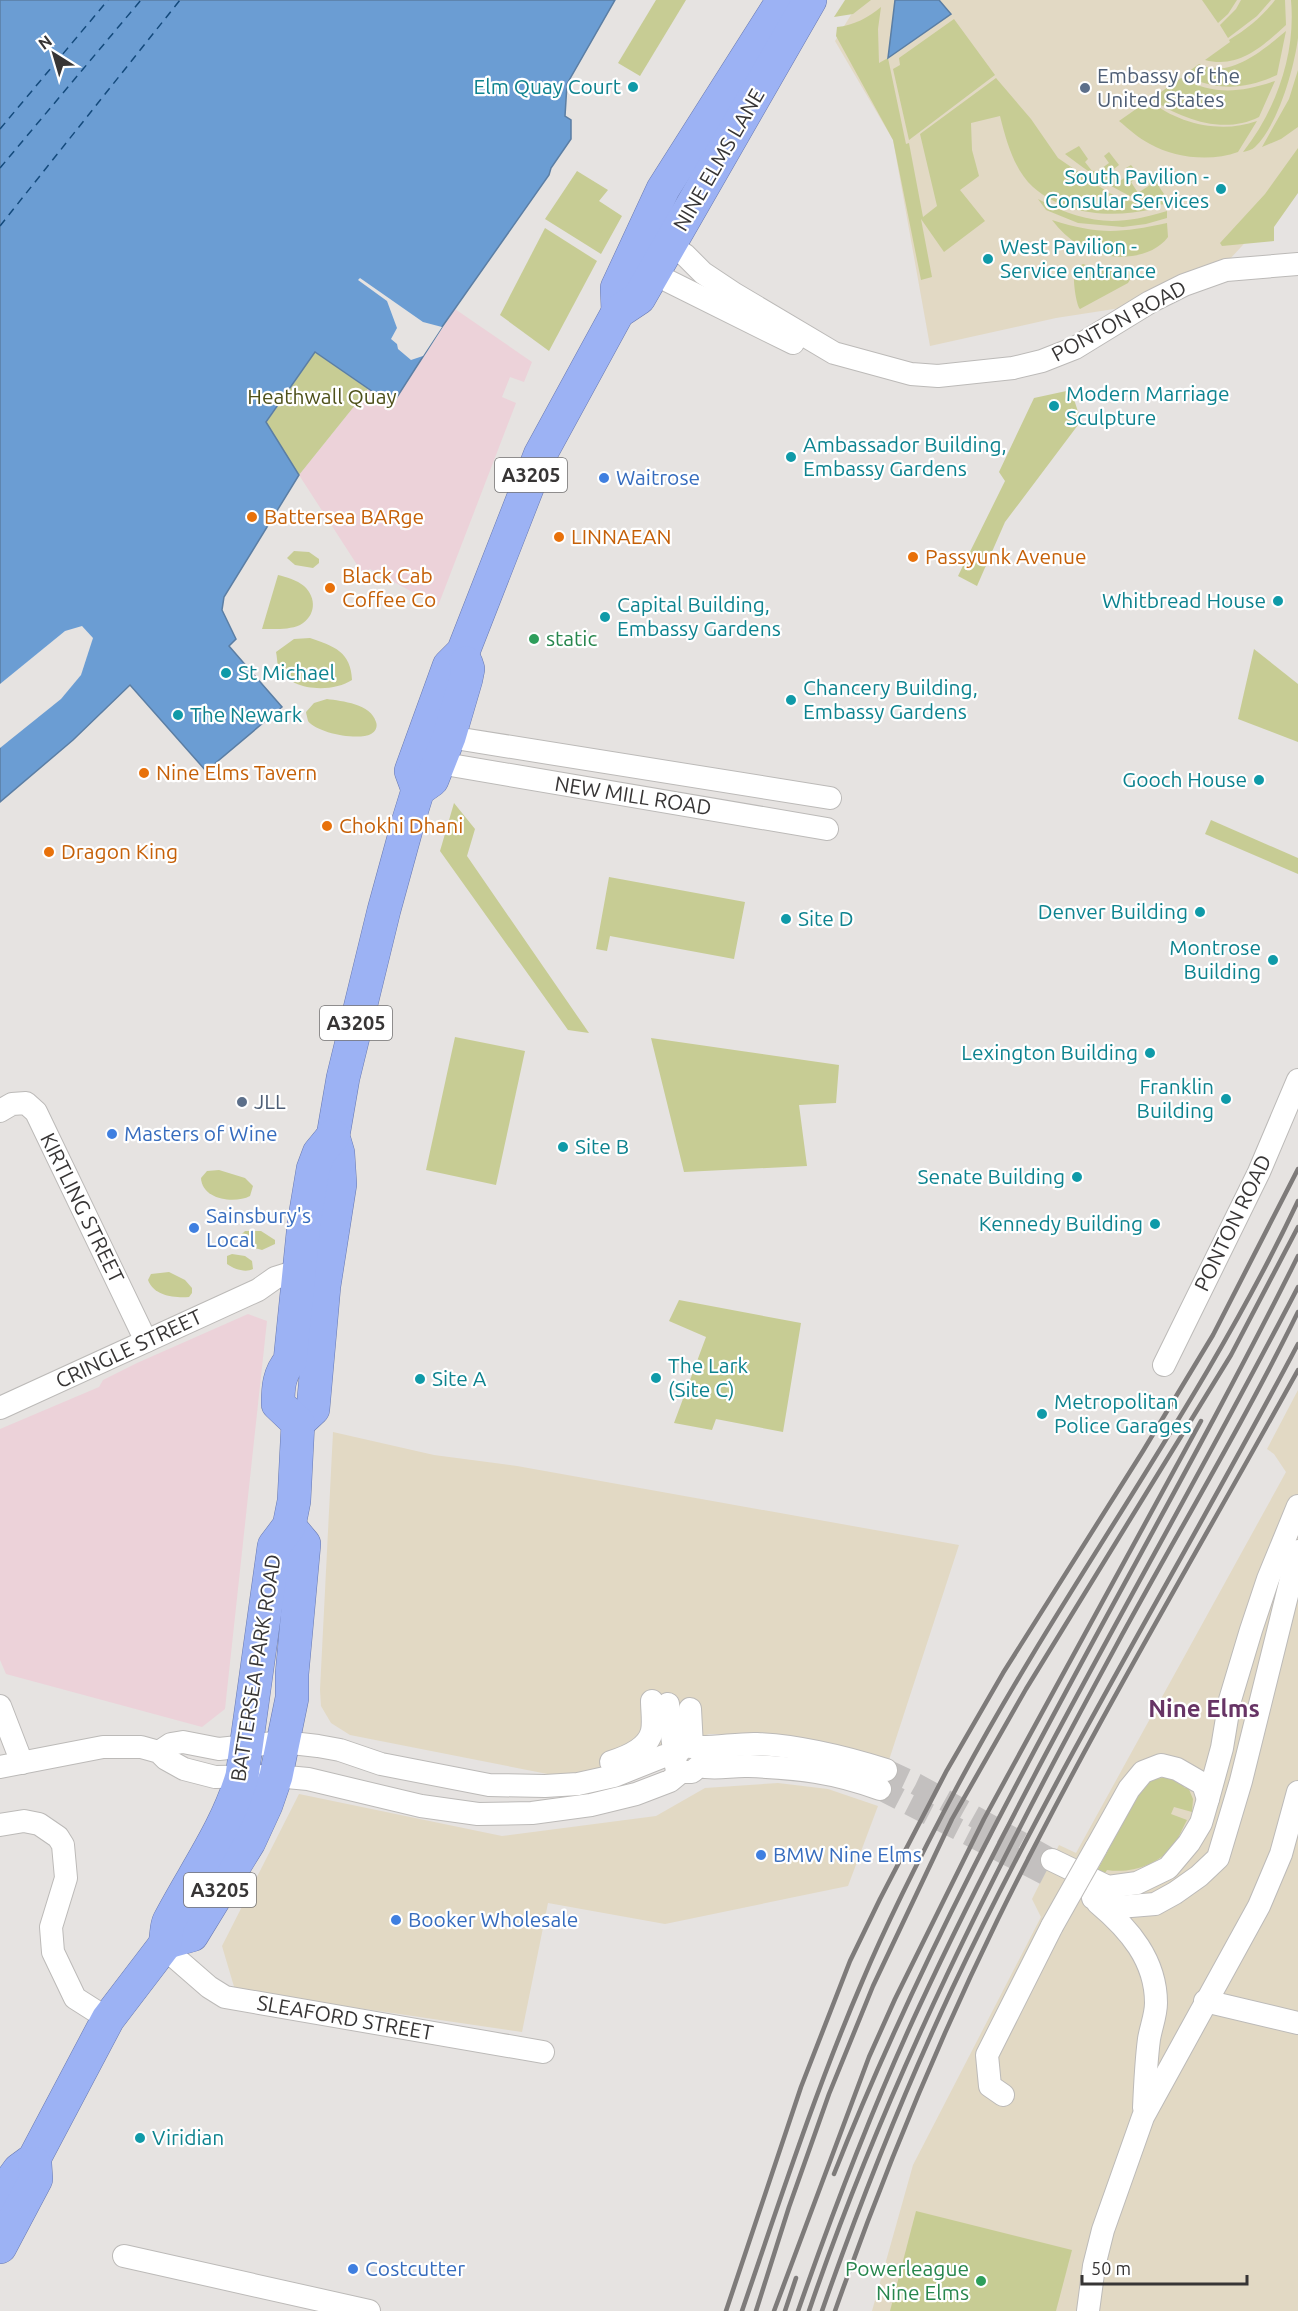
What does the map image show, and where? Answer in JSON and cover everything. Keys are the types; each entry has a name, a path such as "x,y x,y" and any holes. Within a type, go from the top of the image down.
{"highway":[{"name":"NINE ELMS LANE","path":"657,236 663,189 783,0"},
{"name":"NINE ELMS LANE","path":"384,910 418,790 411,771 449,666 463,652 540,455 618,312 617,288 640,267 657,236 810,0"},
{"name":"NINE ELMS LANE","path":"418,790 432,780 444,750 468,669 463,652"},
{"name":"BATTERSEA PARK ROAD","path":"165,1945 167,1924 220,1828 237,1792 274,1546 289,1526 294,1501 298,1423 278,1404 278,1390 282,1370 290,1361 313,1277 304,1223 312,1169 319,1153 333,1136 343,1078 384,910"},
{"name":"BATTERSEA PARK ROAD","path":"0,2196 19,2170 34,2159 100,2014 165,1945 192,1935 249,1842 266,1805 276,1776 292,1698 304,1544 289,1526"},
{"name":"BATTERSEA PARK ROAD","path":"0,2247 36,2179 34,2159"}],"street":[{"name":"PONTON ROAD","path":"657,236 703,273 834,353 881,367 920,375 963,375 1013,368 1042,361 1075,348 1150,302 1184,285 1226,270 1298,264"},
{"name":"PONTON ROAD","path":"640,267 761,329 816,354 834,353"},
{"name":"NEW MILL ROAD","path":"444,750 830,798"},
{"name":"NEW MILL ROAD","path":"444,750 827,829"},
{"name":"PONTON ROAD","path":"1164,1365 1259,1172 1298,1080"},
{"name":"KIRTLING STREET","path":"0,1111 12,1104 26,1103 36,1112 146,1341"},
{"name":"CRINGLE STREET","path":"0,1408 258,1290 275,1278 313,1277"},
{"path":"1143,2117 1149,2038 1156,2004 1153,1978 1143,1952 1124,1926 1093,1898 1048,1867 1108,1887 1137,1883 1168,1868 1189,1843 1201,1822 1208,1799 1222,1748 1230,1700 1251,1630 1268,1579 1298,1506"},
{"path":"1093,1898 1119,1907 1155,1904 1199,1876 1218,1858 1242,1781 1298,1551"},
{"path":"545,1786 628,1756 640,1749 648,1741 652,1731 670,1705 686,1758"},
{"path":"0,1706 11,1765 103,1747 141,1747 159,1752 177,1766 215,1778 283,1742 340,1750 381,1764 489,1785 545,1786 578,1784 614,1776 664,1756 686,1758 734,1744 770,1745 820,1752 883,1780"},
{"path":"243,1762 276,1776 308,1779 421,1806 478,1814 532,1813 591,1805 636,1794 670,1781 686,1758"},
{"path":"1003,2095 990,2086 987,2055 1052,1926 1130,1788 1143,1772 1161,1765 1177,1769 1203,1784 1208,1799"},
{"path":"1088,2311 1094,2266 1103,2230 1143,2117 1258,1906 1281,1854 1298,1792"},
{"path":"0,1824 24,1821 39,1824 58,1837 63,1845 66,1878 51,1927 53,1952 75,1998 100,2014"},
{"name":"SLEAFORD STREET","path":"165,1945 209,1987 225,1997 543,2052"},
{"path":"1205,2001 1298,2023"},
{"path":"124,2256 369,2311"}],"shaded area":[{"path":"860,0 1298,0 1298,186 1228,261 1127,307 1056,318 930,346 893,140 835,41"},
{"path":"455,309 532,362 524,382 510,377 502,397 516,403 438,606 370,569 363,574 299,475 368,389 392,405"},
{"path":"248,1314 267,1321 225,1709 202,1727 6,1674 0,1660 0,1429 99,1387 103,1380 137,1363"},
{"path":"1298,1390 1298,2311 872,2311 913,2165 1041,1917 1032,1899 1059,1845 1076,1853 1286,1472 1274,1454 1267,1449"},
{"path":"333,1432 434,1455 517,1466 959,1545 889,1760 775,1734 709,1734 611,1768 568,1778 350,1735 331,1723 321,1706 320,1690"},
{"path":"778,1783 828,1789 878,1806 848,1886 665,1924 548,1903 522,2032 235,1990 222,1946 299,1794 502,1836 656,1816 705,1788"}],"green space":[{"path":"656,0 686,0 640,76 618,63"},
{"path":"845,0 871,0 853,14 834,17"},
{"path":"1202,0 1237,0 1228,14 1218,23"},
{"path":"1241,0 1271,0 1257,16 1228,38 1220,25 1236,9"},
{"path":"1275,0 1285,0 1286,25 1268,41 1240,58 1217,62 1205,60 1254,22"},
{"path":"1291,0 1298,0 1298,38 1284,96 1263,137 1254,148 1243,152 1255,136 1274,100 1287,61 1292,20"},
{"path":"881,7 878,29 879,63 888,58 906,144 909,143 923,217 937,206 920,134 996,78 1031,119 1058,158 1109,193 1153,209 1106,214 1060,204 1046,197 1026,180 1008,145 1000,116 971,123 972,150 979,176 960,190 985,221 944,252 921,219 932,277 921,280 893,140 836,36 837,27 860,20"},
{"path":"954,19 995,75 909,140 893,69 900,65 899,58"},
{"path":"1286,31 1277,75 1253,84 1230,87 1207,84 1184,75 1199,64 1211,68 1223,68 1246,60"},
{"path":"1298,70 1298,127 1281,139 1262,147 1289,99"},
{"path":"1181,78 1216,90 1238,90 1275,81 1259,117 1231,125 1189,118 1151,99"},
{"path":"1149,100 1173,115 1200,124 1229,127 1257,121 1238,152 1205,158 1170,153 1146,142 1119,121"},
{"path":"1079,146 1088,159 1085,162 1092,171 1098,171 1109,163 1104,156 1109,152 1119,165 1110,172 1117,183 1130,174 1126,168 1131,165 1140,176 1131,182 1138,193 1150,185 1147,179 1152,176 1170,203 1145,202 1100,179 1065,154"},
{"path":"1298,148 1298,193 1274,227 1274,241 1222,246 1220,243 1265,194"},
{"path":"577,171 608,190 599,201 622,216 601,254 545,219"},
{"path":"1038,199 1071,214 1086,218 1116,221 1167,211 1167,218 1123,227 1078,223 1046,210"},
{"path":"1052,220 1083,228 1110,231 1167,223 1168,237 1157,247 1142,254 1108,256 1077,244"},
{"path":"545,228 597,261 549,351 500,315"},
{"path":"1083,264 1101,270 1129,271 1132,276 1128,283 1080,309 1074,284 1074,273"},
{"name":"Heathwall Quay","path":"315,352 368,389 299,475 266,423"},
{"path":"1071,390 1081,421 1005,522 977,586 958,576 1005,481 999,472 1034,398"},
{"path":"294,551 309,552 319,559 319,563 313,568 295,565 287,558"},
{"path":"278,575 295,580 304,586 313,601 312,612 296,627 262,629"},
{"path":"310,638 334,647 345,657 351,670 352,680 334,687 312,688 291,681 284,675 278,666 276,652 294,639"},
{"path":"1254,649 1298,684 1298,742 1238,719"},
{"path":"327,699 355,704 368,711 376,722 375,731 357,737 338,735 313,725 308,721 306,712 314,703"},
{"path":"454,803 475,829 467,856 589,1033 568,1030 440,851"},
{"path":"1211,820 1298,858 1298,874 1205,834"},
{"path":"609,877 745,902 734,959 610,936 607,951 596,949"},
{"path":"455,1037 525,1051 496,1185 426,1170"},
{"path":"651,1038 839,1065 836,1103 799,1105 807,1166 684,1172"},
{"path":"219,1170 245,1178 253,1186 250,1196 228,1200 207,1191 201,1178 207,1171"},
{"path":"245,1231 261,1231 275,1240 275,1244 262,1250 245,1245 241,1235"},
{"path":"232,1254 245,1256 252,1261 253,1269 240,1270 227,1264 227,1256"},
{"path":"169,1272 185,1280 192,1288 189,1297 160,1293 148,1280 151,1274"},
{"path":"679,1300 801,1323 783,1432 716,1419 712,1430 674,1423 706,1337 669,1321"},
{"path":"1169,1777 1180,1782 1185,1788 1188,1787 1193,1799 1192,1812 1174,1807 1171,1814 1187,1820 1170,1850 1154,1862 1136,1869 1107,1870 1105,1873 1097,1871 1147,1780"},
{"name":"Powerleague Nine Elms","path":"916,2211 1072,2250 1056,2311 890,2311"}],"water":[{"path":"0,0 615,0 567,84 565,116 571,120 571,139 551,168 549,175 442,327 392,405 315,352 266,422 299,475 224,597 222,610 236,639 229,646 282,707 206,771 130,685 73,740 0,802"},
{"path":"895,0 939,0 951,14 888,58"}],"pier":[{"path":"360,278 423,322 442,327 423,356 411,360 398,349 397,344 391,339 397,328 387,301 358,280"},
{"path":"82,626 93,638 81,675 61,699 0,748 0,684 65,631"}],"ferry route":[{"path":"0,129 108,0"},
{"path":"0,168 141,0"},
{"path":"0,226 180,0"}],"tunnel":[{"path":"886,1770 916,1784 1052,1860"},
{"path":"880,1789 1045,1874"}],"railway":[{"path":"726,2311 801,2087 850,1961 880,1899 947,1770 1003,1673 1213,1335 1298,1169"},
{"path":"742,2311 829,2063 873,1957 908,1882 999,1711 1219,1350 1260,1277 1298,1201"},
{"path":"756,2311 789,2207 829,2094 873,1986 952,1819 1026,1689 1231,1355 1298,1227"},
{"path":"834,2174 884,2055 938,1939 996,1824 1179,1484 1298,1256"},
{"path":"798,2311 870,2120 902,2044 963,1915 1056,1735 1298,1287"},
{"path":"809,2311 874,2139 910,2055 988,1890 1072,1727 1254,1397 1298,1312"},
{"path":"822,2311 851,2229 899,2108 952,1989 992,1907 1077,1745 1298,1344"},
{"path":"835,2311 910,2114 997,1921 1106,1712 1298,1370"},
{"path":"774,2311 869,2057 895,1999 984,1819 1201,1421"},
{"path":"785,2311 796,2278"}],"place":[{"name":"Elm Quay Court","path":"633,87"},
{"name":"Embassy of the United States","path":"1085,88"},
{"name":"South Pavilion - Consular Services","path":"1221,189"},
{"name":"West Pavilion - Service entrance","path":"988,259"},
{"name":"Modern Marriage Sculpture","path":"1054,406"},
{"name":"Ambassador Building, Embassy Gardens","path":"791,457"},
{"name":"Waitrose","path":"604,478"},
{"name":"Battersea BARge","path":"252,517"},
{"name":"LINNAEAN","path":"559,537"},
{"name":"Passyunk Avenue","path":"913,557"},
{"name":"Black Cab Coffee Co","path":"330,588"},
{"name":"Whitbread House","path":"1278,601"},
{"name":"Capital Building, Embassy Gardens","path":"605,617"},
{"name":"static","path":"534,639"},
{"name":"St Michael","path":"226,673"},
{"name":"Chancery Building, Embassy Gardens","path":"791,700"},
{"name":"The Newark","path":"178,715"},
{"name":"Nine Elms Tavern","path":"144,773"},
{"name":"Gooch House","path":"1259,780"},
{"name":"Chokhi Dhani","path":"327,826"},
{"name":"Dragon King","path":"49,852"},
{"name":"Denver Building","path":"1200,912"},
{"name":"Site D","path":"786,919"},
{"name":"Montrose Building","path":"1273,960"},
{"name":"Lexington Building","path":"1150,1053"},
{"name":"Franklin Building","path":"1226,1099"},
{"name":"JLL","path":"242,1102"},
{"name":"Masters of Wine","path":"112,1134"},
{"name":"Site B","path":"563,1147"},
{"name":"Senate Building","path":"1077,1177"},
{"name":"Kennedy Building","path":"1155,1224"},
{"name":"Sainsbury's Local","path":"194,1228"},
{"name":"The Lark (Site C)","path":"656,1378"},
{"name":"Site A","path":"420,1379"},
{"name":"Metropolitan Police Garages","path":"1042,1414"},
{"name":"BMW Nine Elms","path":"761,1855"},
{"name":"Booker Wholesale","path":"396,1920"},
{"name":"Viridian","path":"140,2138"},
{"name":"Costcutter","path":"353,2269"},
{"name":"Powerleague Nine Elms","path":"981,2281"}],"district":[{"name":"Nine Elms","path":"1204,1709"}]}
